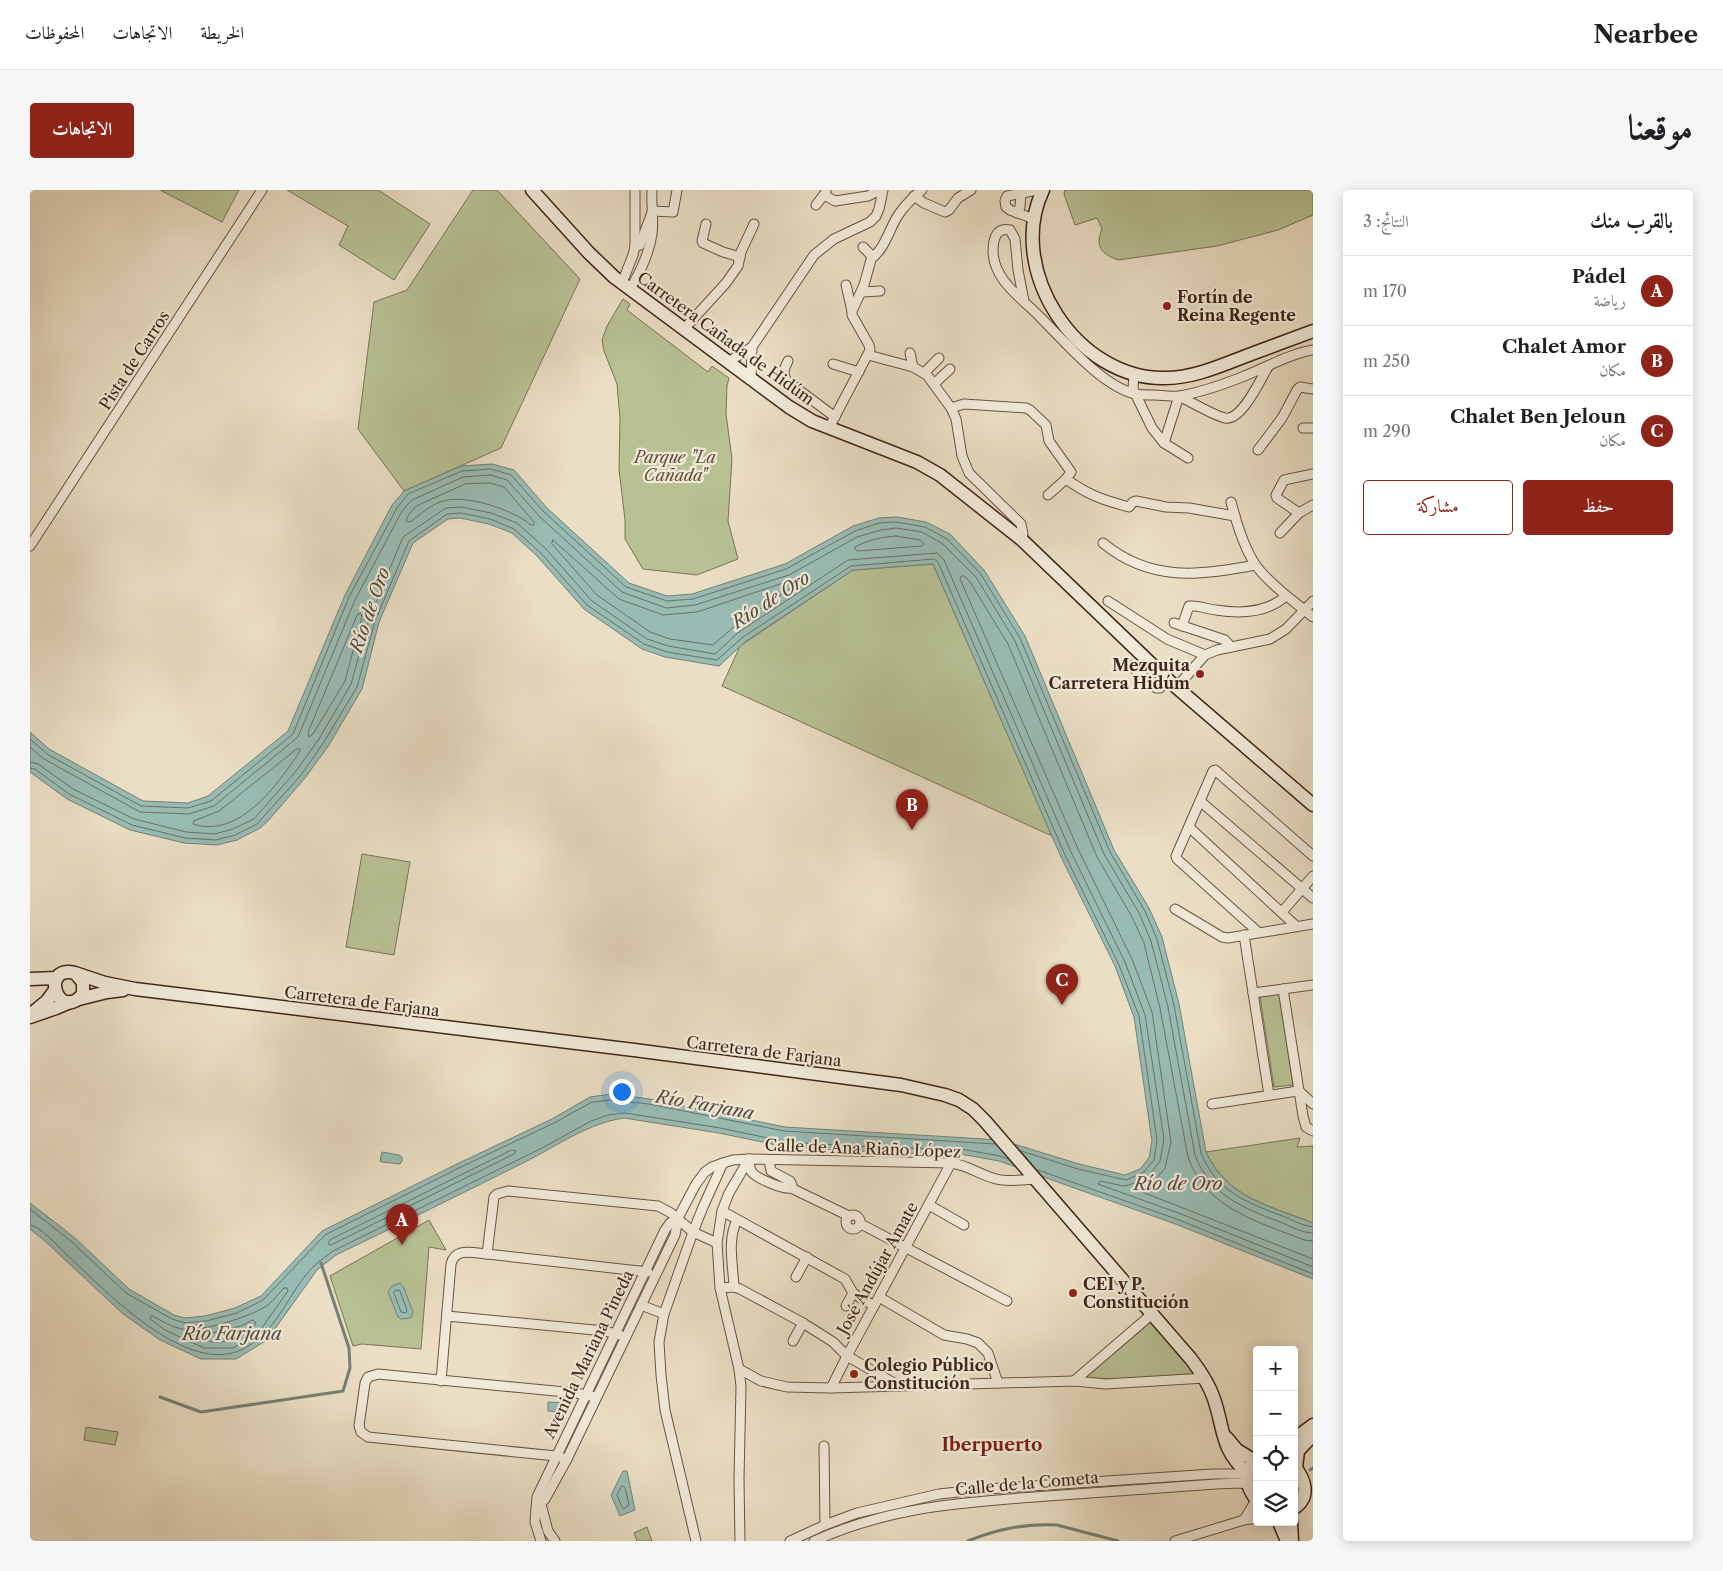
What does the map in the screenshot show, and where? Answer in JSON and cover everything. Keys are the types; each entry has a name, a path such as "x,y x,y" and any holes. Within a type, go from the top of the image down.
{"main road":[{"name":"Carretera Cañada de Hidúm","path":"532,190 589,253 626,286 789,407 812,421 832,423 929,468 940,475 1021,539 1172,684 1313,805"},
{"path":"1043,190 1034,219 1032,237 1033,258 1039,278 1054,310 1070,332 1106,362 1134,374 1163,378 1192,375 1313,331"},
{"path":"66,972 75,973 80,977 84,988 74,1000 60,999 55,985 66,972"},
{"name":"Carretera de Farjana","path":"75,973 105,983 135,989 901,1085 959,1100 973,1109 993,1131 1176,1340 1205,1378 1214,1399 1226,1445 1231,1456 1247,1477 1253,1492"},
{"path":"30,980 55,985"},
{"name":"Carretera de Farjana","path":"30,1016 47,1000 55,985"},
{"name":"Carretera de Farjana","path":"30,1016 74,1000 106,992 135,989"},
{"path":"1298,1436 1313,1425"},
{"name":"Carretera de Farjana","path":"1224,1434 1237,1450 1253,1459"},
{"path":"1298,1451 1313,1435"},
{"path":"1247,1477 1253,1466"},
{"path":"1298,1472 1305,1483 1305,1491 1302,1501 1298,1504"},
{"path":"1281,1526 1287,1541"},
{"path":"1291,1526 1292,1541"}],"street":[{"name":"Pista de Carros","path":"30,546 262,190"},
{"path":"626,286 634,246 635,190"},
{"path":"626,286 641,271 648,252 652,233 652,190"},
{"path":"652,212 673,212 677,190"},
{"path":"728,362 752,347 814,255 834,238 870,222 876,216 880,209 881,190 868,196 834,201 825,194 816,205"},
{"path":"852,311 862,292 872,258 882,247 897,216 908,201 922,190"},
{"path":"914,196 924,203 945,212 949,210 958,198 971,190"},
{"path":"1034,219 1017,213 1006,206 1005,201 1007,196 1038,190"},
{"path":"1017,213 1020,207 1021,193"},
{"path":"634,246 640,245 652,212"},
{"path":"706,224 703,243 740,257"},
{"path":"684,329 726,283 738,266 754,224"},
{"path":"1024,302 1015,239 1010,230 1000,230 996,234 993,260 996,270 1002,279 1024,302 1041,318 1062,341 1084,362 1117,385 1135,394 1179,396 1217,387 1313,350"},
{"path":"863,247 872,254 872,258"},
{"path":"788,361 784,371 787,381 832,423 868,355 869,345 854,318 846,285"},
{"path":"862,292 880,291"},
{"path":"1041,318 1054,310"},
{"path":"751,378 752,347"},
{"path":"910,353 913,367"},
{"path":"868,355 913,367 924,373 934,384 951,408 959,427 960,447 969,473 1022,524 1023,534 1021,539"},
{"path":"924,373 940,358"},
{"path":"833,364 859,372"},
{"path":"1179,396 1225,418 1235,417 1242,411 1268,366"},
{"path":"934,384 950,369"},
{"path":"1134,374 1132,380 1135,394 1152,428 1164,443 1188,458"},
{"path":"1258,450 1275,428 1297,390 1300,387 1313,389"},
{"path":"1164,443 1179,396"},
{"path":"951,408 964,404 1026,408 1030,410 1046,425 1049,441 1070,470 1066,479 1048,495"},
{"path":"1299,513 1277,498 1276,495 1284,480 1313,474"},
{"path":"1066,479 1090,495 1129,507 1132,502 1136,501 1149,505 1189,508 1235,516"},
{"path":"1231,502 1255,565 1286,596 1313,616"},
{"path":"1280,533 1299,513 1313,506"},
{"path":"1103,543 1128,560 1160,570 1178,573 1215,573 1255,565"},
{"path":"1231,647 1225,640 1178,625 1189,606 1230,612 1252,611 1271,607 1286,596"},
{"path":"1130,665 1156,688 1172,684 1205,655 1231,647 1261,642 1278,635 1313,600"},
{"path":"1108,601 1167,639 1205,655"},
{"path":"1258,932 1177,859 1176,856 1214,770 1313,856"},
{"path":"1200,801 1313,898"},
{"path":"1189,827 1296,926"},
{"path":"1282,912 1313,876"},
{"path":"1175,909 1222,937 1228,938 1313,924"},
{"path":"1244,935 1269,1095"},
{"path":"1253,993 1313,984"},
{"path":"1283,989 1298,1091 1306,1127 1313,1131"},
{"path":"1212,1104 1298,1091 1313,1104"},
{"path":"749,1159 751,1170 758,1176 785,1189 791,1188 849,1216 846,1222 849,1228 856,1229 861,1224 1007,1301"},
{"name":"Calle de Ana Riaño López","path":"740,1541 738,1479 741,1386 739,1369 720,1288 717,1243 722,1211 729,1193 749,1159 951,1163 969,1167 996,1179 1010,1180 1032,1176"},
{"name":"Avenida Mariana Pineda","path":"541,1541 535,1522 539,1507 567,1459 675,1235 678,1218 701,1178 712,1167 733,1160 749,1159"},
{"path":"769,1160 770,1171 790,1181 791,1188"},
{"path":"696,1541 665,1410 659,1358 661,1328 664,1314 693,1232 723,1163"},
{"name":"José Andújar Amate","path":"831,1388 951,1163"},
{"path":"487,1254 493,1201 497,1194 508,1191 658,1206 678,1218 693,1232 717,1243"},
{"path":"929,1205 964,1225"},
{"path":"722,1211 845,1279 853,1293 874,1306"},
{"name":"Avenida Mariana Pineda","path":"539,1507 537,1497 615,1333 667,1226 678,1218"},
{"path":"734,1287 731,1242 732,1231 737,1220"},
{"path":"441,1381 451,1264 452,1258 456,1254 462,1252 487,1254 656,1274"},
{"path":"796,1277 807,1257"},
{"path":"720,1288 734,1287 803,1323 836,1345 847,1356 899,1386"},
{"path":"846,1306 853,1293"},
{"path":"879,1297 944,1335 978,1343 988,1353 998,1383"},
{"path":"641,1305 664,1314"},
{"path":"1074,1381 1152,1314"},
{"path":"447,1316 605,1331 625,1336"},
{"path":"793,1342 803,1323"},
{"path":"739,1369 773,1385 831,1388 1074,1381 1106,1384 1205,1378"},
{"path":"567,1459 556,1456 372,1438 364,1435 359,1426 365,1383 368,1377 378,1374 586,1394 596,1397"},
{"path":"824,1446 825,1525"},
{"name":"Calle de la Cometa","path":"790,1541 857,1513 939,1494 971,1490 1213,1474 1247,1477"},
{"name":"Calle de la Cometa","path":"814,1541 860,1522 909,1510 972,1501 1240,1483 1247,1477"},
{"path":"1244,1520 1253,1505"},
{"path":"539,1507 548,1531 555,1541"},
{"path":"1175,1541 1253,1519"}],"green space":[{"path":"160,190 239,190 222,222"},
{"path":"287,190 378,190 430,224 394,280 339,245 348,226"},
{"path":"473,190 497,190 580,279 501,448 404,491 358,429 374,302 407,290"},
{"path":"1065,190 1313,190 1313,215 1278,230 1217,246 1118,260 1107,255 1101,249 1099,240 1102,229 1097,218 1075,225 1064,194"},
{"name":"Parque \"La Cañada\"","path":"623,299 630,304 627,310 708,372 712,366 729,378 726,414 732,459 728,521 738,559 697,575 643,569 625,539 625,520 619,469 620,419 617,384 604,351 602,340 607,326"},
{"path":"933,564 1052,836 722,686 740,646 853,570"},
{"path":"362,854 410,862 394,955 346,947"},
{"path":"1279,993 1293,1085 1274,1087 1260,997"},
{"path":"1300,1138 1297,1147 1313,1146 1313,1223 1266,1205 1238,1190 1215,1168 1206,1152"},
{"path":"429,1220 446,1250 429,1247 421,1349 362,1344 353,1346 330,1276"},
{"path":"1152,1321 1203,1379 1084,1379"},
{"path":"86,1427 118,1432 115,1445 84,1440"},
{"path":"647,1527 652,1541 637,1541 634,1533"}],"water":[{"name":"Río de Oro","path":"492,464 514,470 547,508 629,583 667,596 692,594 785,564 853,526 879,518 897,517 926,522 950,534 984,570 1025,636 1114,850 1149,908 1162,937 1179,1004 1206,1152 1215,1168 1238,1190 1266,1205 1313,1223 1313,1279 1178,1225 999,1161 960,1154 889,1153 786,1147 719,1133 624,1118 586,1130 336,1255 317,1270 267,1340 236,1359 201,1359 160,1340 123,1314 30,1229 30,1203 75,1238 129,1289 174,1315 185,1318 205,1316 235,1308 261,1296 322,1231 552,1119 590,1097 611,1094 650,1099 785,1127 1001,1140 1079,1164 1125,1175 1140,1169 1149,1158 1152,1141 1134,1017 1115,966 1061,857 933,564 853,570 746,641 719,666 665,657 642,649 584,609 537,556 512,533 489,524 460,518 448,519 413,543 379,622 362,689 329,745 305,778 260,828 237,840 217,845 184,843 130,830 67,799 30,772 30,732 49,749 143,801 188,803 208,796 288,731 345,595 392,505 404,491 461,466"},
{"path":"382,1152 399,1155 402,1157 402,1161 400,1164 382,1162 380,1161"},
{"path":"400,1283 404,1288 413,1312 411,1318 401,1319 398,1317 388,1292 392,1286"},
{"path":"548,1402 567,1403 563,1412 548,1411"},
{"path":"623,1471 627,1471 635,1510 620,1516 611,1495"}],"waterway":[{"path":"160,1397 201,1412 343,1391 350,1368 349,1348 321,1263"},
{"path":"968,1541 1011,1528 1034,1525 1057,1525 1118,1541"}],"place":[{"name":"Fortín de Reina Regente","path":"1167,306"},
{"name":"Mezquita Carretera Hidúm","path":"1200,674"},
{"name":"Chalet Amor","path":"912,830"},
{"name":"Chalet Ben Jeloun","path":"1062,1005"},
{"name":"Pádel","path":"402,1245"},
{"name":"CEI y P. Constitución","path":"1073,1293"},
{"name":"Colegio Público Constitución","path":"854,1374"}],"district":[{"name":"Iberpuerto","path":"992,1445"}],"water label":[{"name":"Río Farjana","path":"705,1105"},
{"name":"Río Farjana","path":"232,1334"}]}
